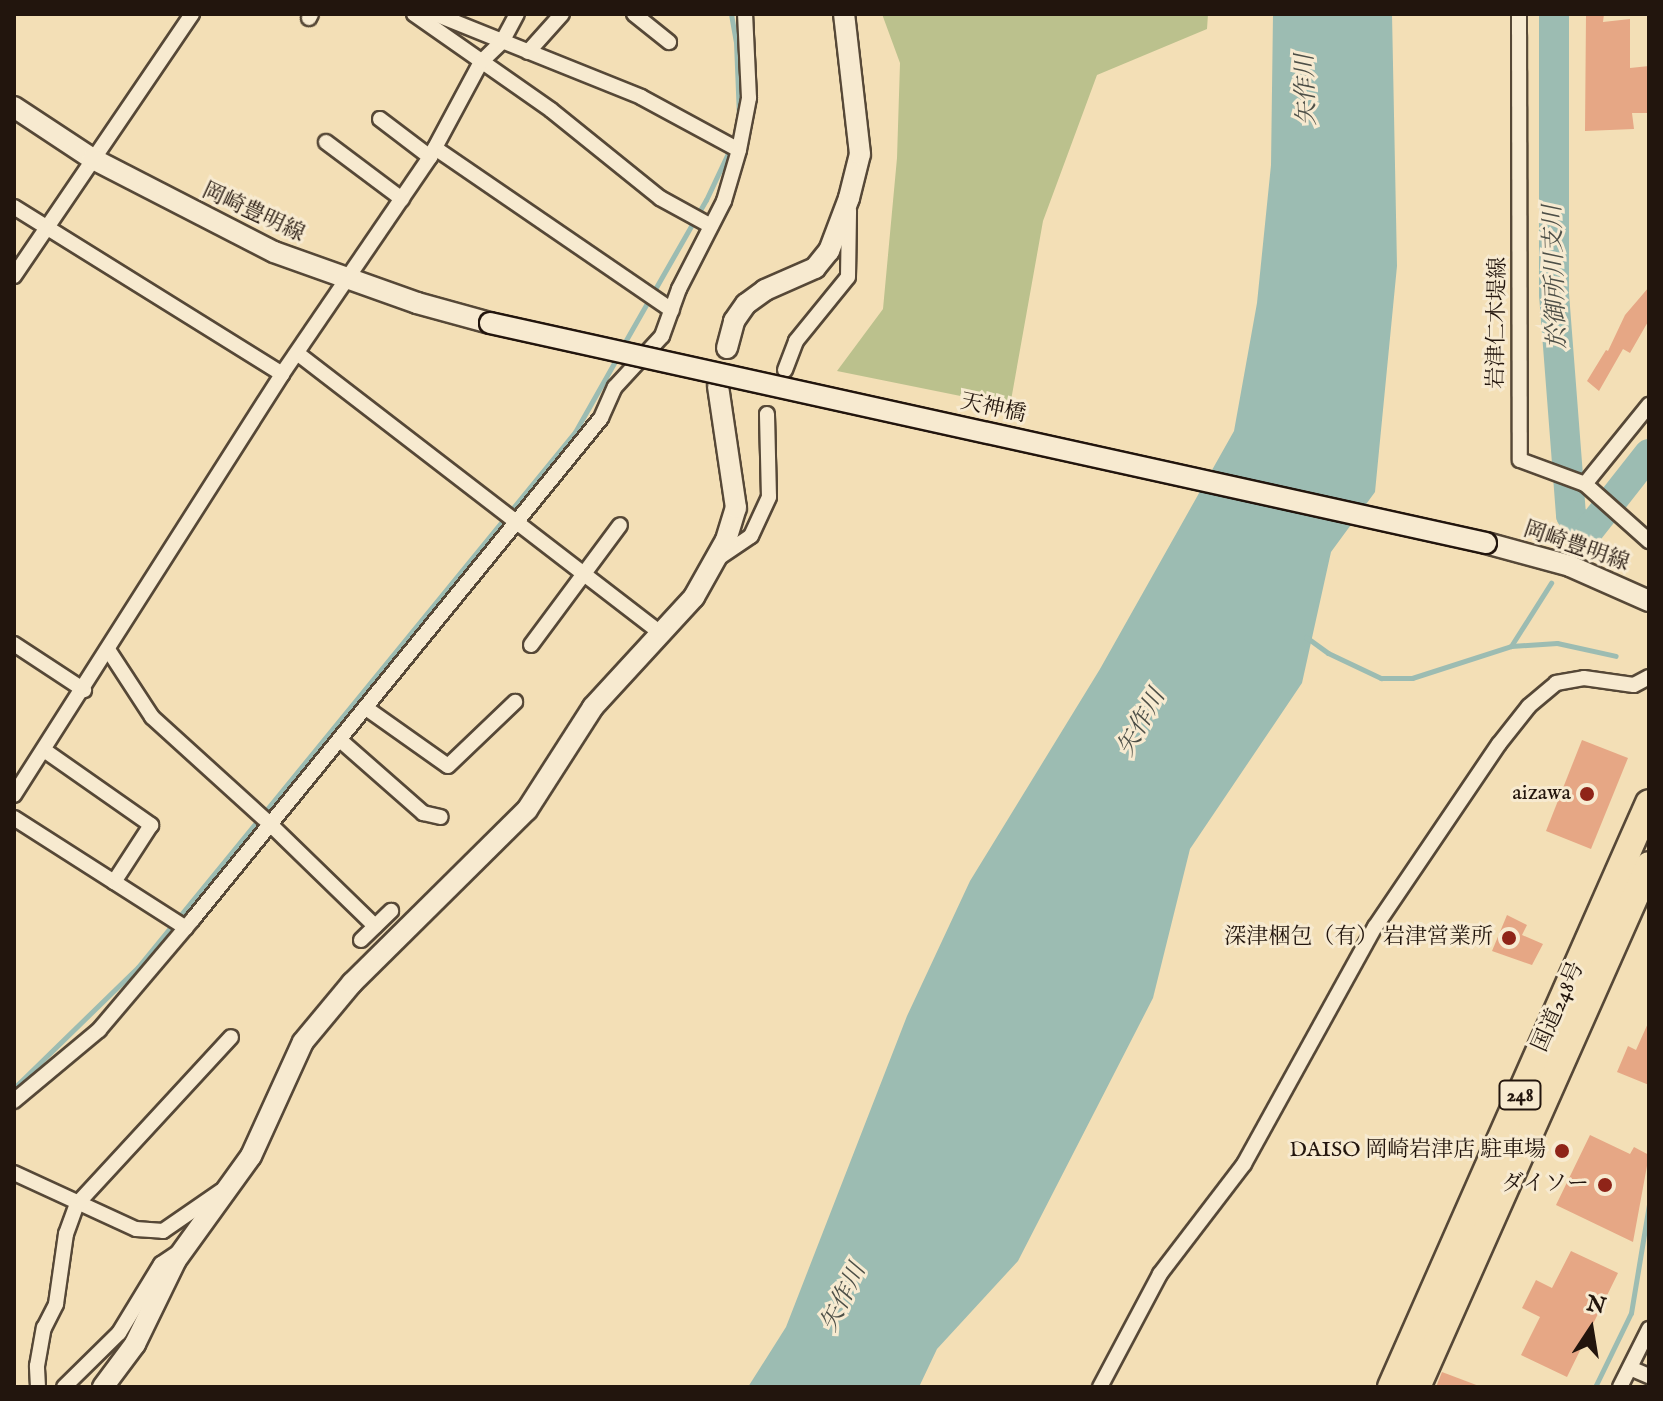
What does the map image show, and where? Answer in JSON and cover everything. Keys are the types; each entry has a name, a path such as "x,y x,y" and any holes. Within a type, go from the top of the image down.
{"highway":[{"name":"国道248号","path":"1391,1387 1649,803"},
{"name":"国道248号","path":"1417,1387 1649,865"}],"main road":[{"path":"727,348 734,321 746,304 765,290 815,268 822,260 849,198 860,154 844,14"},
{"name":"岡崎豊明線","path":"14,107 93,159 208,221 274,252 348,280 490,323"},
{"name":"天神橋","path":"490,323 1486,543"},
{"path":"103,1387 135,1344 184,1249 251,1156 303,1042 352,983 527,810 593,707 694,597 726,540 736,508 718,386"},
{"name":"岡崎豊明線","path":"1486,543 1570,566 1649,601"}],"street":[{"path":"14,276 192,14"},
{"path":"414,14 551,110 660,198 711,226"},
{"path":"435,14 641,97 739,150"},
{"path":"14,795 109,651 282,374 432,152 481,62 502,42 517,14"},
{"path":"528,52 562,14"},
{"path":"634,14 669,42"},
{"path":"14,1101 99,1030 186,928 601,418 615,387 662,336 724,201 739,150 749,98 745,14"},
{"name":"岩津仁木堤線","path":"1519,14 1520,460 1590,489"},
{"path":"380,119 672,310"},
{"path":"326,142 402,199"},
{"path":"785,370 796,341 848,277 849,198"},
{"path":"14,207 282,374"},
{"path":"297,353 660,633"},
{"path":"1649,405 1590,489 1649,541"},
{"path":"714,561 751,536 769,497 767,414"},
{"path":"531,645 620,525"},
{"path":"14,644 84,690"},
{"path":"109,651 152,717 271,825 375,926"},
{"path":"1100,1387 1160,1274 1244,1164 1375,927 1499,744 1529,706 1556,683 1584,678 1634,685 1649,677"},
{"path":"366,708 448,766 515,702"},
{"path":"340,740 423,813 441,817"},
{"path":"44,750 151,825 114,882"},
{"path":"14,818 186,928"},
{"path":"361,940 391,911"},
{"path":"38,1387 37,1366 44,1328 56,1304 66,1234 77,1204 231,1037"},
{"path":"14,1081 27,1089"},
{"path":"14,1173 136,1229 163,1231 231,1185"},
{"path":"64,1387 119,1333 161,1264 184,1249"},
{"path":"1620,1387 1649,1329"},
{"path":"26,1387 37,1366"},
{"path":"1630,1368 1649,1376"}],"green space":[{"path":"882,14 1208,14 1207,29 1097,75 1043,221 1010,406 837,371 883,309 897,158 900,63"}],"water":[{"name":"矢作川","path":"1273,14 1392,14 1397,266 1375,492 1331,552 1302,683 1190,849 1153,998 1018,1261 937,1349 919,1387 748,1387 786,1327 907,1016 970,881 1100,669 1234,431 1257,303 1271,165"}],"building":[{"path":"1586,14 1604,14 1603,22 1630,19 1630,68 1649,66 1649,113 1632,113 1634,129 1585,131"},
{"path":"1649,287 1649,320 1630,353 1623,349 1599,391 1587,381 1608,351 1625,315"},
{"name":"aizawa","path":"1582,740 1628,758 1591,849 1546,831"},
{"path":"1507,915 1527,925 1522,935 1543,944 1532,965 1492,951"},
{"path":"1649,1021 1649,1085 1617,1072 1628,1046 1636,1050"},
{"name":"ダイソー","path":"1590,1135 1630,1154 1634,1147 1649,1155 1633,1242 1556,1205"},
{"path":"1571,1251 1618,1273 1567,1377 1521,1355 1540,1317 1522,1308 1536,1280 1552,1288"},
{"path":"1442,1372 1479,1386 1479,1387 1436,1387"}],"waterway":[{"path":"731,14 736,42 739,116"},
{"name":"於御所川支川","path":"1554,14 1554,294 1571,515 1586,534 1649,454"},
{"path":"622,347 706,200 730,149"},
{"path":"14,1088 138,967 575,432 618,356"},
{"path":"1578,542 1586,534"},
{"path":"1306,637 1328,653 1381,678 1412,678 1511,646 1551,583"},
{"path":"1511,646 1557,643 1616,656"},
{"path":"1595,1387 1631,1313 1649,1204"}],"place":[{"name":"aizawa","path":"1587,794"},
{"name":"深津梱包（有） 岩津営業所","path":"1509,938"},
{"name":"DAISO 岡崎岩津店 駐車場","path":"1562,1151"},
{"name":"ダイソー","path":"1605,1185"}]}
